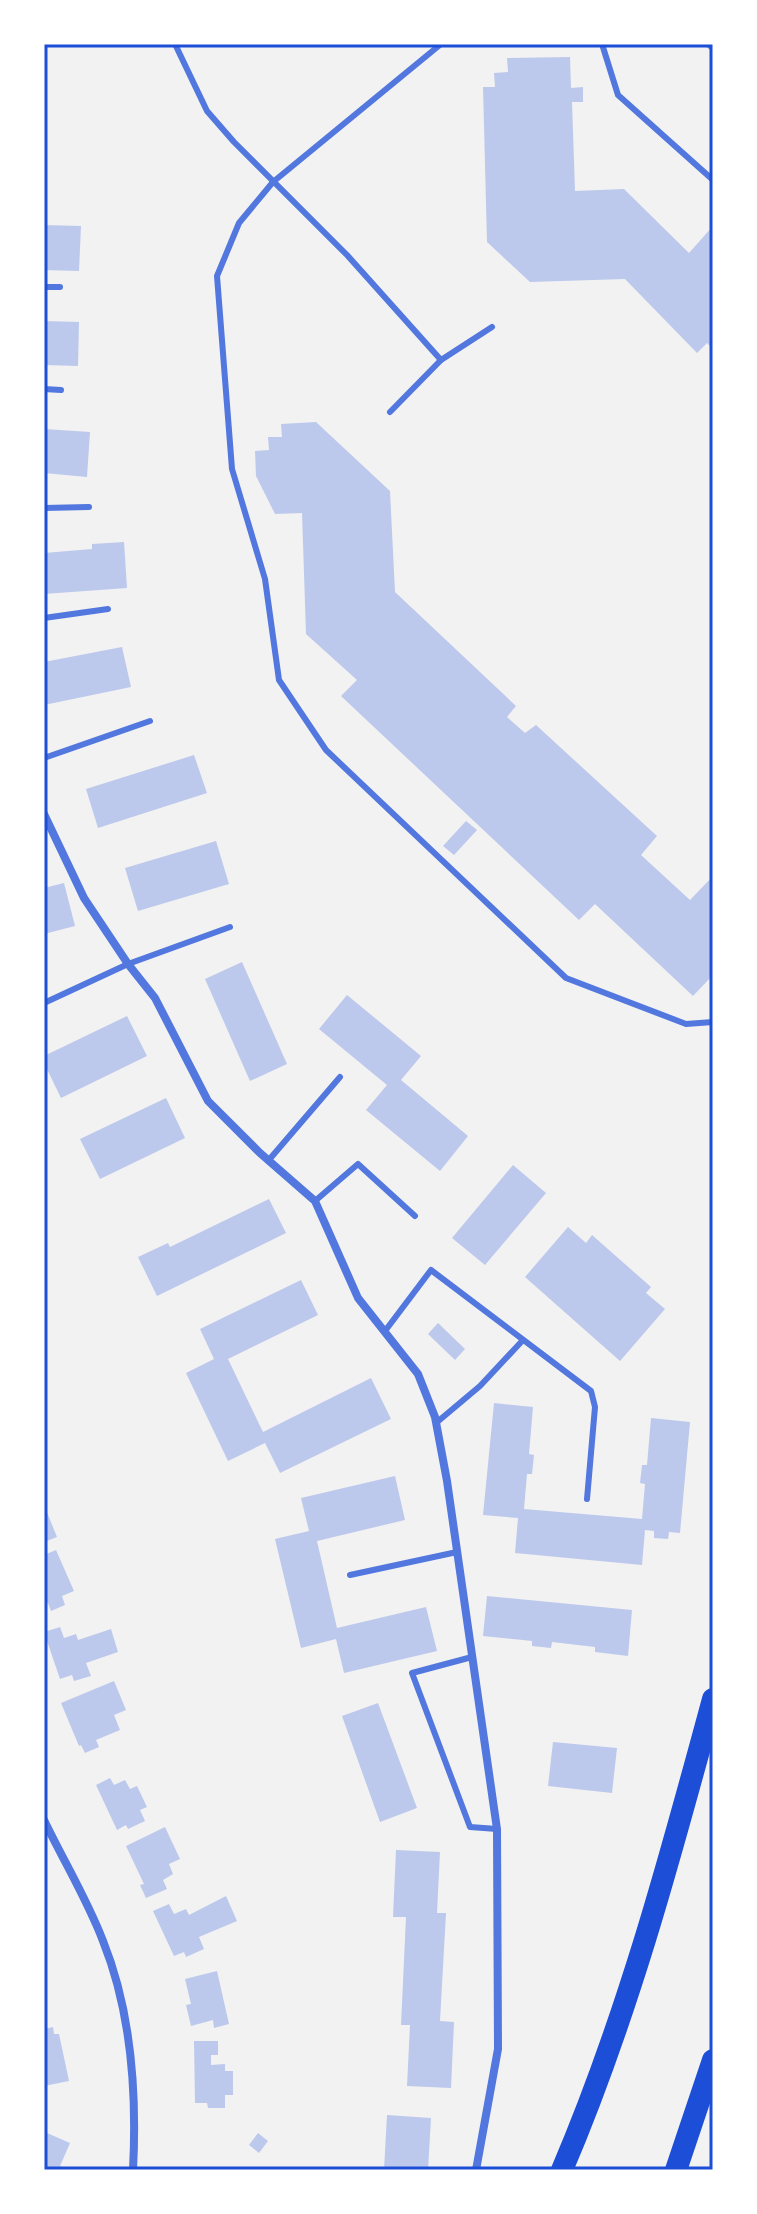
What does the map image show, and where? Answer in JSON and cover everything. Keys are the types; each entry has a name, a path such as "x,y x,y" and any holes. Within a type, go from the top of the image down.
{"highway":[{"path":"562,2170 629,1986 668,1865 713,1699"},
{"path":"676,2170 713,2060"}],"street":[{"path":"44,814 84,898 155,998 208,1101 268,1161 315,1201 358,1298 418,1374 436,1423 497,1829 498,2049 476,2170"},
{"path":"44,1820 103,1940 122,1998 133,2079 133,2170"}],"lane":[{"path":"175,44 207,111 347,255 441,360"},
{"path":"441,44 273,182 239,223 217,276 232,469 265,579 279,680 326,750 566,978 686,1024 713,1022"},
{"path":"602,44 618,95 713,180"},
{"path":"44,287 60,287"},
{"path":"390,412 441,360 492,327"},
{"path":"44,389 61,390"},
{"path":"44,508 89,507"},
{"path":"44,618 108,609"},
{"path":"44,758 150,721"},
{"path":"44,1003 128,964 230,927"},
{"path":"268,1161 340,1077"},
{"path":"315,1201 358,1164 415,1216"},
{"path":"385,1331 431,1270 591,1391 595,1407 587,1499"},
{"path":"436,1423 480,1386 523,1340"},
{"path":"350,1575 457,1552"},
{"path":"472,1657 412,1673 470,1827 497,1829"}],"building":[{"path":"570,57 571,88 583,87 583,102 572,102 575,191 624,189 689,253 713,226 713,349 707,343 697,353 625,279 530,282 487,242 483,87 495,87 494,73 508,72 507,58"},
{"path":"44,225 81,226 79,271 44,270"},
{"path":"44,321 79,322 78,366 44,365"},
{"path":"316,422 390,491 395,592 516,706 507,717 525,733 536,725 657,836 641,855 690,900 713,876 713,975 693,996 595,904 579,920 341,696 357,680 306,634 302,513 275,514 256,476 255,451 269,450 268,437 282,437 281,424"},
{"path":"44,429 90,432 87,477 44,473"},
{"path":"124,542 127,588 44,594 44,553 92,549 92,544"},
{"path":"122,647 131,687 44,705 44,662"},
{"path":"194,755 207,793 98,828 86,789"},
{"path":"466,821 477,830 454,855 443,846"},
{"path":"216,841 229,884 138,911 125,868"},
{"path":"64,883 75,926 44,934 44,888"},
{"path":"242,962 287,1064 250,1081 205,979"},
{"path":"347,995 421,1056 401,1080 468,1136 440,1171 366,1110 387,1085 319,1029"},
{"path":"127,1016 147,1056 61,1098 44,1063 44,1056"},
{"path":"166,1098 185,1138 100,1179 80,1139"},
{"path":"513,1165 546,1193 485,1265 452,1238"},
{"path":"269,1199 286,1233 157,1296 138,1257 168,1243 170,1247"},
{"path":"568,1227 586,1243 592,1235 651,1287 646,1293 665,1309 620,1361 525,1277"},
{"path":"301,1280 318,1315 228,1359 263,1432 371,1378 391,1419 280,1473 265,1443 228,1461 186,1373 214,1359 200,1329"},
{"path":"438,1323 465,1349 455,1360 428,1334"},
{"path":"494,1403 533,1407 529,1454 534,1455 532,1474 527,1474 524,1509 642,1519 645,1484 640,1483 642,1465 647,1465 651,1418 690,1422 680,1533 669,1532 668,1539 654,1538 654,1531 645,1530 642,1565 515,1553 518,1518 483,1515"},
{"path":"395,1476 405,1520 317,1541 337,1628 426,1607 437,1651 344,1673 336,1639 301,1648 275,1539 309,1531 301,1498"},
{"path":"44,1505 57,1537 44,1542"},
{"path":"56,1550 74,1591 62,1596 65,1605 51,1611 44,1601 44,1555"},
{"path":"487,1596 632,1610 628,1656 595,1652 595,1647 552,1642 551,1648 532,1646 532,1641 483,1636"},
{"path":"60,1627 64,1638 76,1634 78,1640 111,1629 118,1652 86,1663 91,1676 74,1681 72,1675 60,1679 44,1632"},
{"path":"114,1681 126,1710 114,1715 120,1730 96,1740 99,1747 85,1753 61,1703"},
{"path":"378,1703 417,1808 380,1822 342,1716"},
{"path":"553,1742 617,1748 612,1793 548,1786"},
{"path":"110,1778 114,1785 125,1780 130,1789 137,1786 147,1807 140,1810 145,1821 128,1829 126,1825 117,1830 96,1785"},
{"path":"165,1827 180,1859 169,1864 173,1874 163,1880 167,1889 146,1898 140,1885 144,1884 126,1846"},
{"path":"396,1850 440,1852 437,1913 446,1913 440,2021 454,2022 451,2088 407,2086 410,2025 401,2025 406,1917 393,1917"},
{"path":"226,1896 237,1921 199,1937 204,1949 186,1957 184,1952 174,1956 153,1911 169,1904 174,1914 186,1909 189,1915"},
{"path":"217,1971 229,2024 214,2028 213,2020 191,2026 186,2005 191,2004 185,1979"},
{"path":"53,2027 54,2034 59,2034 69,2081 44,2086 44,2029"},
{"path":"194,2041 218,2041 218,2055 211,2055 211,2065 225,2064 225,2071 233,2071 233,2095 225,2095 225,2108 208,2108 207,2103 195,2103"},
{"path":"387,2115 431,2118 428,2170 384,2170"},
{"path":"47,2133 70,2143 60,2166 69,2170 44,2170 44,2140"},
{"path":"258,2133 268,2141 259,2153 249,2145"}],"railway":[{"path":"708,44 713,49"}]}
